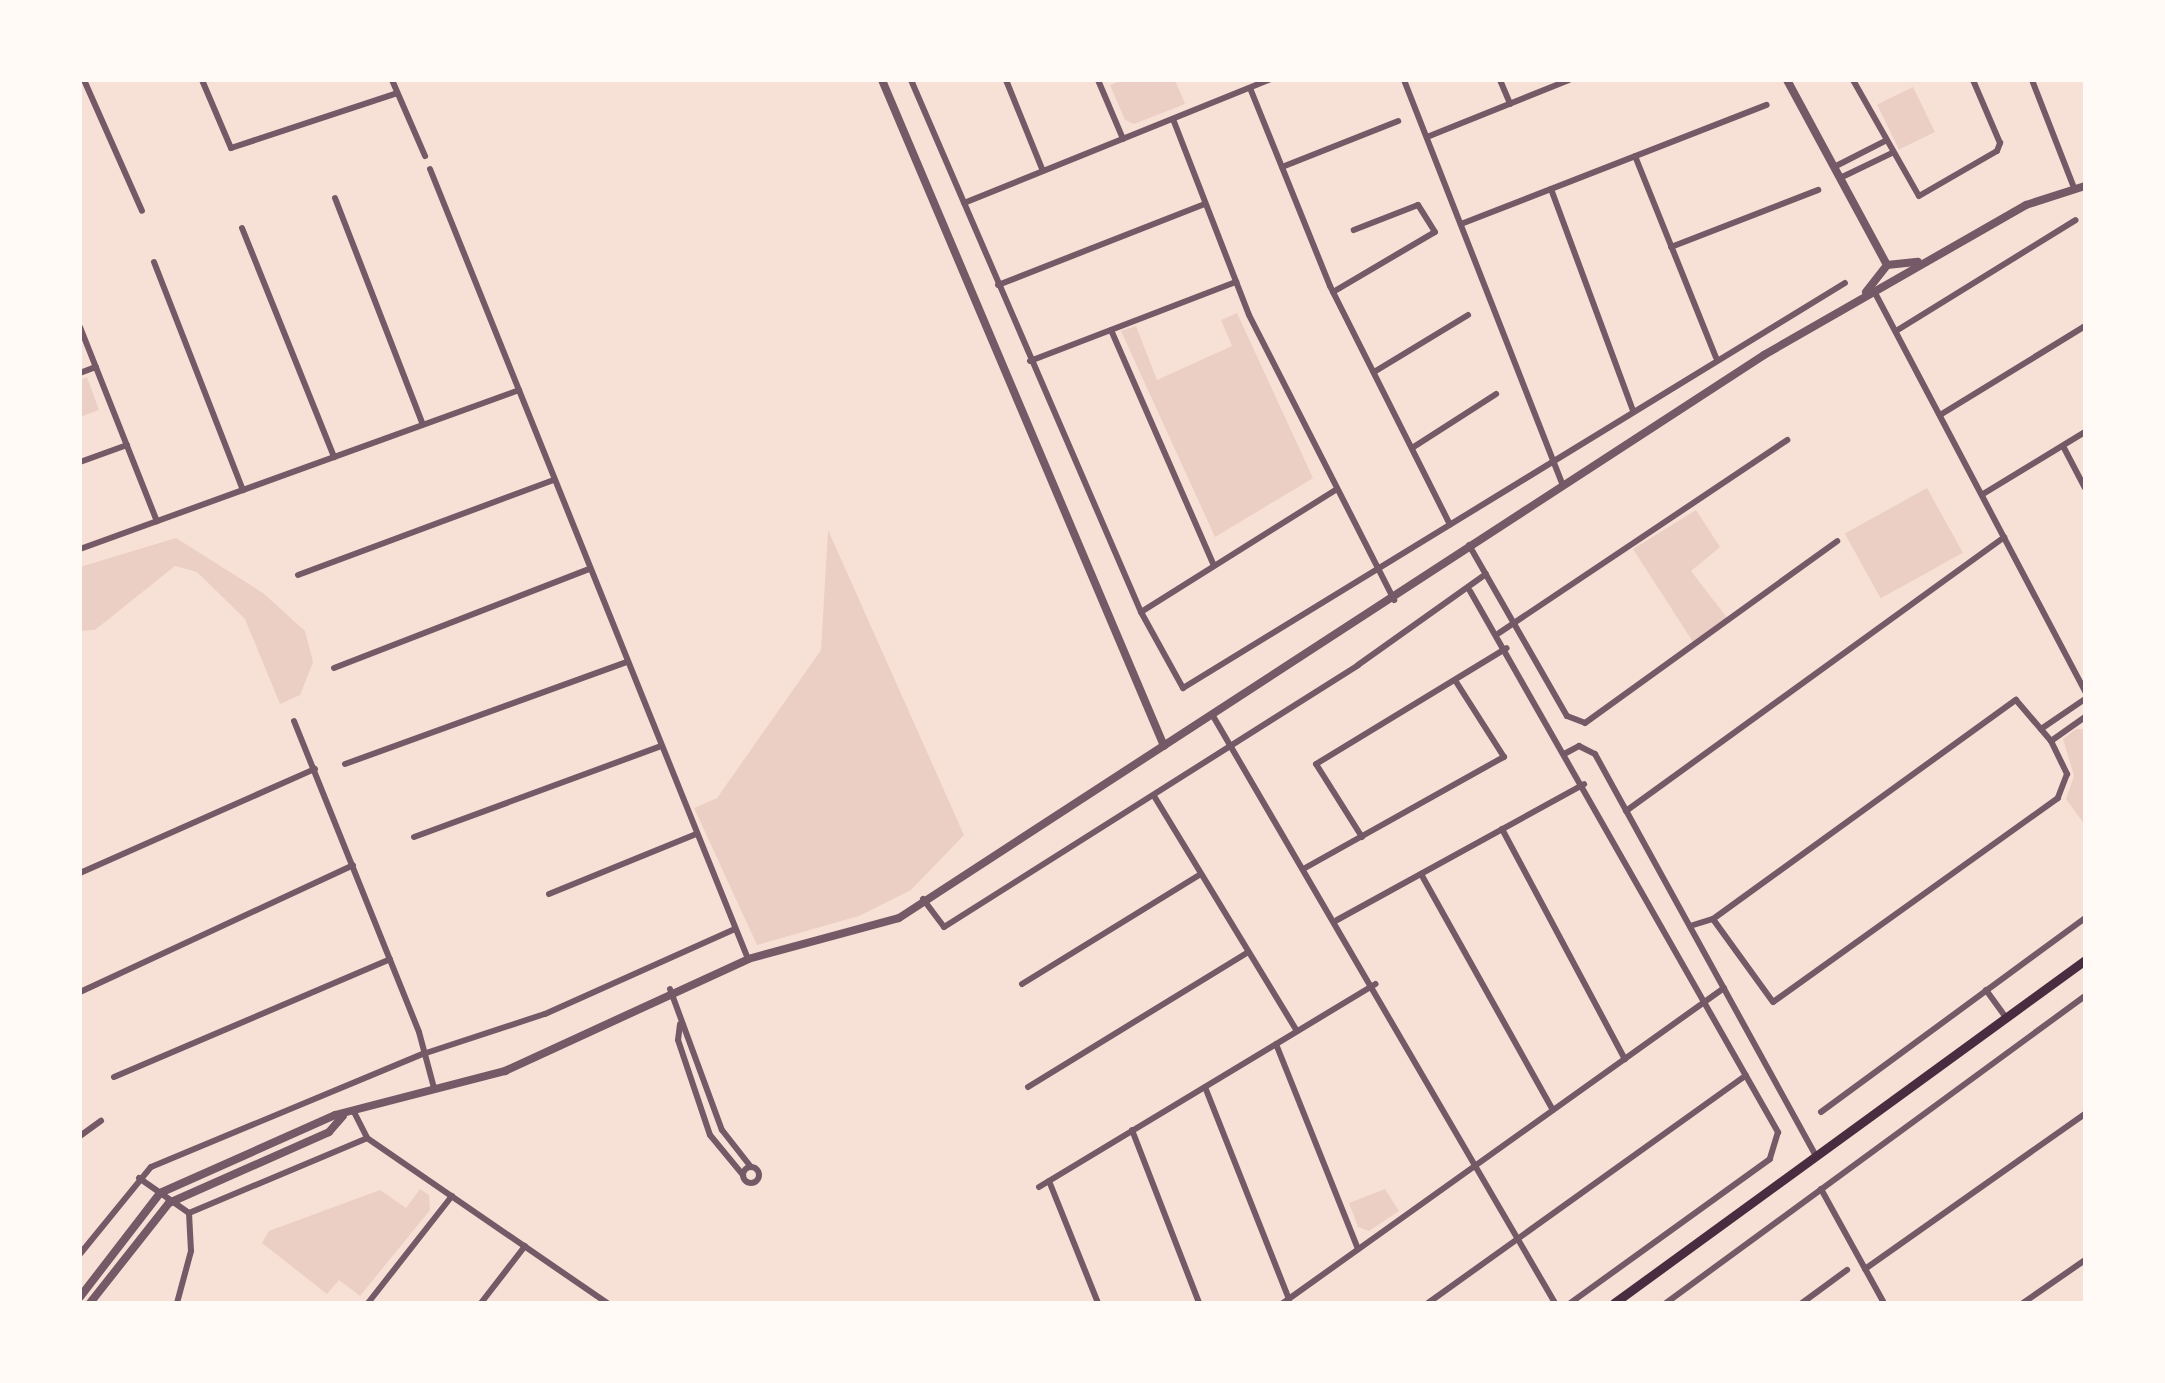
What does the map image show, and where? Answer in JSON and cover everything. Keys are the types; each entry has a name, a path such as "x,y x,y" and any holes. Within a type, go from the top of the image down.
{"main road":[{"path":"1614,1303 2085,960"}],"street":[{"path":"84,80 142,211"},
{"path":"202,80 231,148 397,93"},
{"path":"392,80 425,156"},
{"path":"882,80 1164,746"},
{"path":"911,80 1141,612 1183,688 1379,571 1716,357 1845,283"},
{"path":"1006,80 1043,171"},
{"path":"1098,80 1123,139"},
{"path":"964,203 1269,80"},
{"path":"1404,80 1562,484"},
{"path":"1500,80 1510,104"},
{"path":"1427,137 1569,80"},
{"path":"1787,80 1887,265"},
{"path":"1853,80 1919,196 1997,151 2000,143 1973,80"},
{"path":"2032,80 2074,188"},
{"path":"1250,88 1333,292 1450,525"},
{"path":"1461,224 1767,105"},
{"path":"1173,119 1236,282 1394,600"},
{"path":"1282,167 1398,121"},
{"path":"1834,167 1885,141"},
{"path":"1840,178 1892,153"},
{"path":"1635,156 1716,357"},
{"path":"430,169 748,959"},
{"path":"80,1297 160,1193 354,1112 505,1071 670,989 748,959 885,924 1394,600 1469,545 1562,484 1857,301 2026,205 2085,186"},
{"path":"1551,189 1633,411"},
{"path":"1671,247 1818,190"},
{"path":"335,198 423,425"},
{"path":"998,285 1205,204"},
{"path":"1333,292 1435,232 1418,205 1354,230"},
{"path":"1896,331 2076,220"},
{"path":"242,228 334,457"},
{"path":"154,262 243,490"},
{"path":"1857,301 1887,265 1923,262"},
{"path":"1030,361 1236,282"},
{"path":"1874,291 2085,692"},
{"path":"1374,372 1468,315"},
{"path":"1940,415 2085,326"},
{"path":"80,327 157,521"},
{"path":"1111,330 1214,566"},
{"path":"80,373 96,367"},
{"path":"80,549 519,390"},
{"path":"1412,448 1496,394"},
{"path":"1983,494 2085,432"},
{"path":"1499,633 1787,440"},
{"path":"80,462 127,445"},
{"path":"2063,446 2085,488"},
{"path":"298,575 553,480"},
{"path":"1141,612 1337,489"},
{"path":"1626,811 2004,537"},
{"path":"1469,545 1567,716 1575,722 1594,717 1837,541"},
{"path":"334,668 589,569"},
{"path":"923,899 944,927 1154,796 1470,591 1486,574"},
{"path":"1470,591 1499,633 1706,1002 1746,1075 1779,1147 1570,1303"},
{"path":"1362,837 1316,764 1507,648"},
{"path":"345,764 627,662"},
{"path":"1305,868 1504,757 1455,680"},
{"path":"2041,729 2085,699"},
{"path":"1690,926 1713,919 2016,700 2051,741 2067,774 2058,798 1773,1002 1713,919"},
{"path":"1213,716 1375,984 1555,1303"},
{"path":"1551,726 1567,716"},
{"path":"2051,741 2085,717"},
{"path":"294,721 390,959 434,1088"},
{"path":"414,837 661,746"},
{"path":"1566,753 1589,747 1816,1156"},
{"path":"80,873 315,769"},
{"path":"1337,920 1584,784"},
{"path":"1154,796 1297,1031"},
{"path":"1502,829 1625,1059"},
{"path":"549,894 696,834"},
{"path":"80,992 353,865"},
{"path":"1022,984 1201,874"},
{"path":"1421,874 1553,1110"},
{"path":"1821,1112 2085,918"},
{"path":"80,1254 139,1178 423,1054 522,1023 735,929"},
{"path":"1028,1087 1248,952"},
{"path":"114,1077 390,959"},
{"path":"1039,1187 1375,984"},
{"path":"1205,1087 1286,1301 1724,988"},
{"path":"670,989 722,1130 751,1167 756,1182 743,1175 710,1135 678,1040 680,1021"},
{"path":"1986,990 2006,1018"},
{"path":"1666,1303 2085,996"},
{"path":"1276,1044 1358,1249"},
{"path":"1428,1303 1746,1075"},
{"path":"354,1112 367,1138 603,1302"},
{"path":"1865,1269 2085,1114"},
{"path":"90,1303 173,1201 329,1132 343,1116"},
{"path":"80,1136 101,1121"},
{"path":"1132,1130 1199,1303"},
{"path":"189,1213 367,1138"},
{"path":"743,1175 751,1167"},
{"path":"139,1178 189,1213"},
{"path":"1049,1181 1098,1303"},
{"path":"1821,1189 1884,1303"},
{"path":"368,1303 452,1196"},
{"path":"177,1303 191,1251 189,1213"},
{"path":"481,1303 525,1246"},
{"path":"2023,1303 2085,1260"},
{"path":"1802,1303 1847,1270"}],"shaded area":[{"path":"1123,80 1175,80 1185,104 1134,124 1125,120 1110,85"},
{"path":"1913,87 1935,132 1899,149 1877,105"},
{"path":"1237,313 1313,478 1215,537 1121,331 1136,326 1157,380 1232,346 1221,320"},
{"path":"87,377 99,410 80,417 80,380"},
{"path":"1927,488 1963,553 1881,598 1845,534"},
{"path":"1696,510 1720,547 1691,571 1728,619 1693,642 1633,549"},
{"path":"828,530 964,835 911,890 859,916 757,945 694,808 717,798 821,650"},
{"path":"176,538 263,593 305,631 313,662 300,695 280,704 245,619 197,572 175,566 95,630 80,631 80,567"},
{"path":"2076,729 2085,729 2085,825 2066,799 2074,776 2063,739"},
{"path":"420,1189 429,1195 430,1210 360,1296 339,1280 327,1294 262,1243 269,1231 380,1190 406,1208"},
{"path":"1385,1189 1399,1211 1369,1231 1358,1227 1349,1203"}]}
